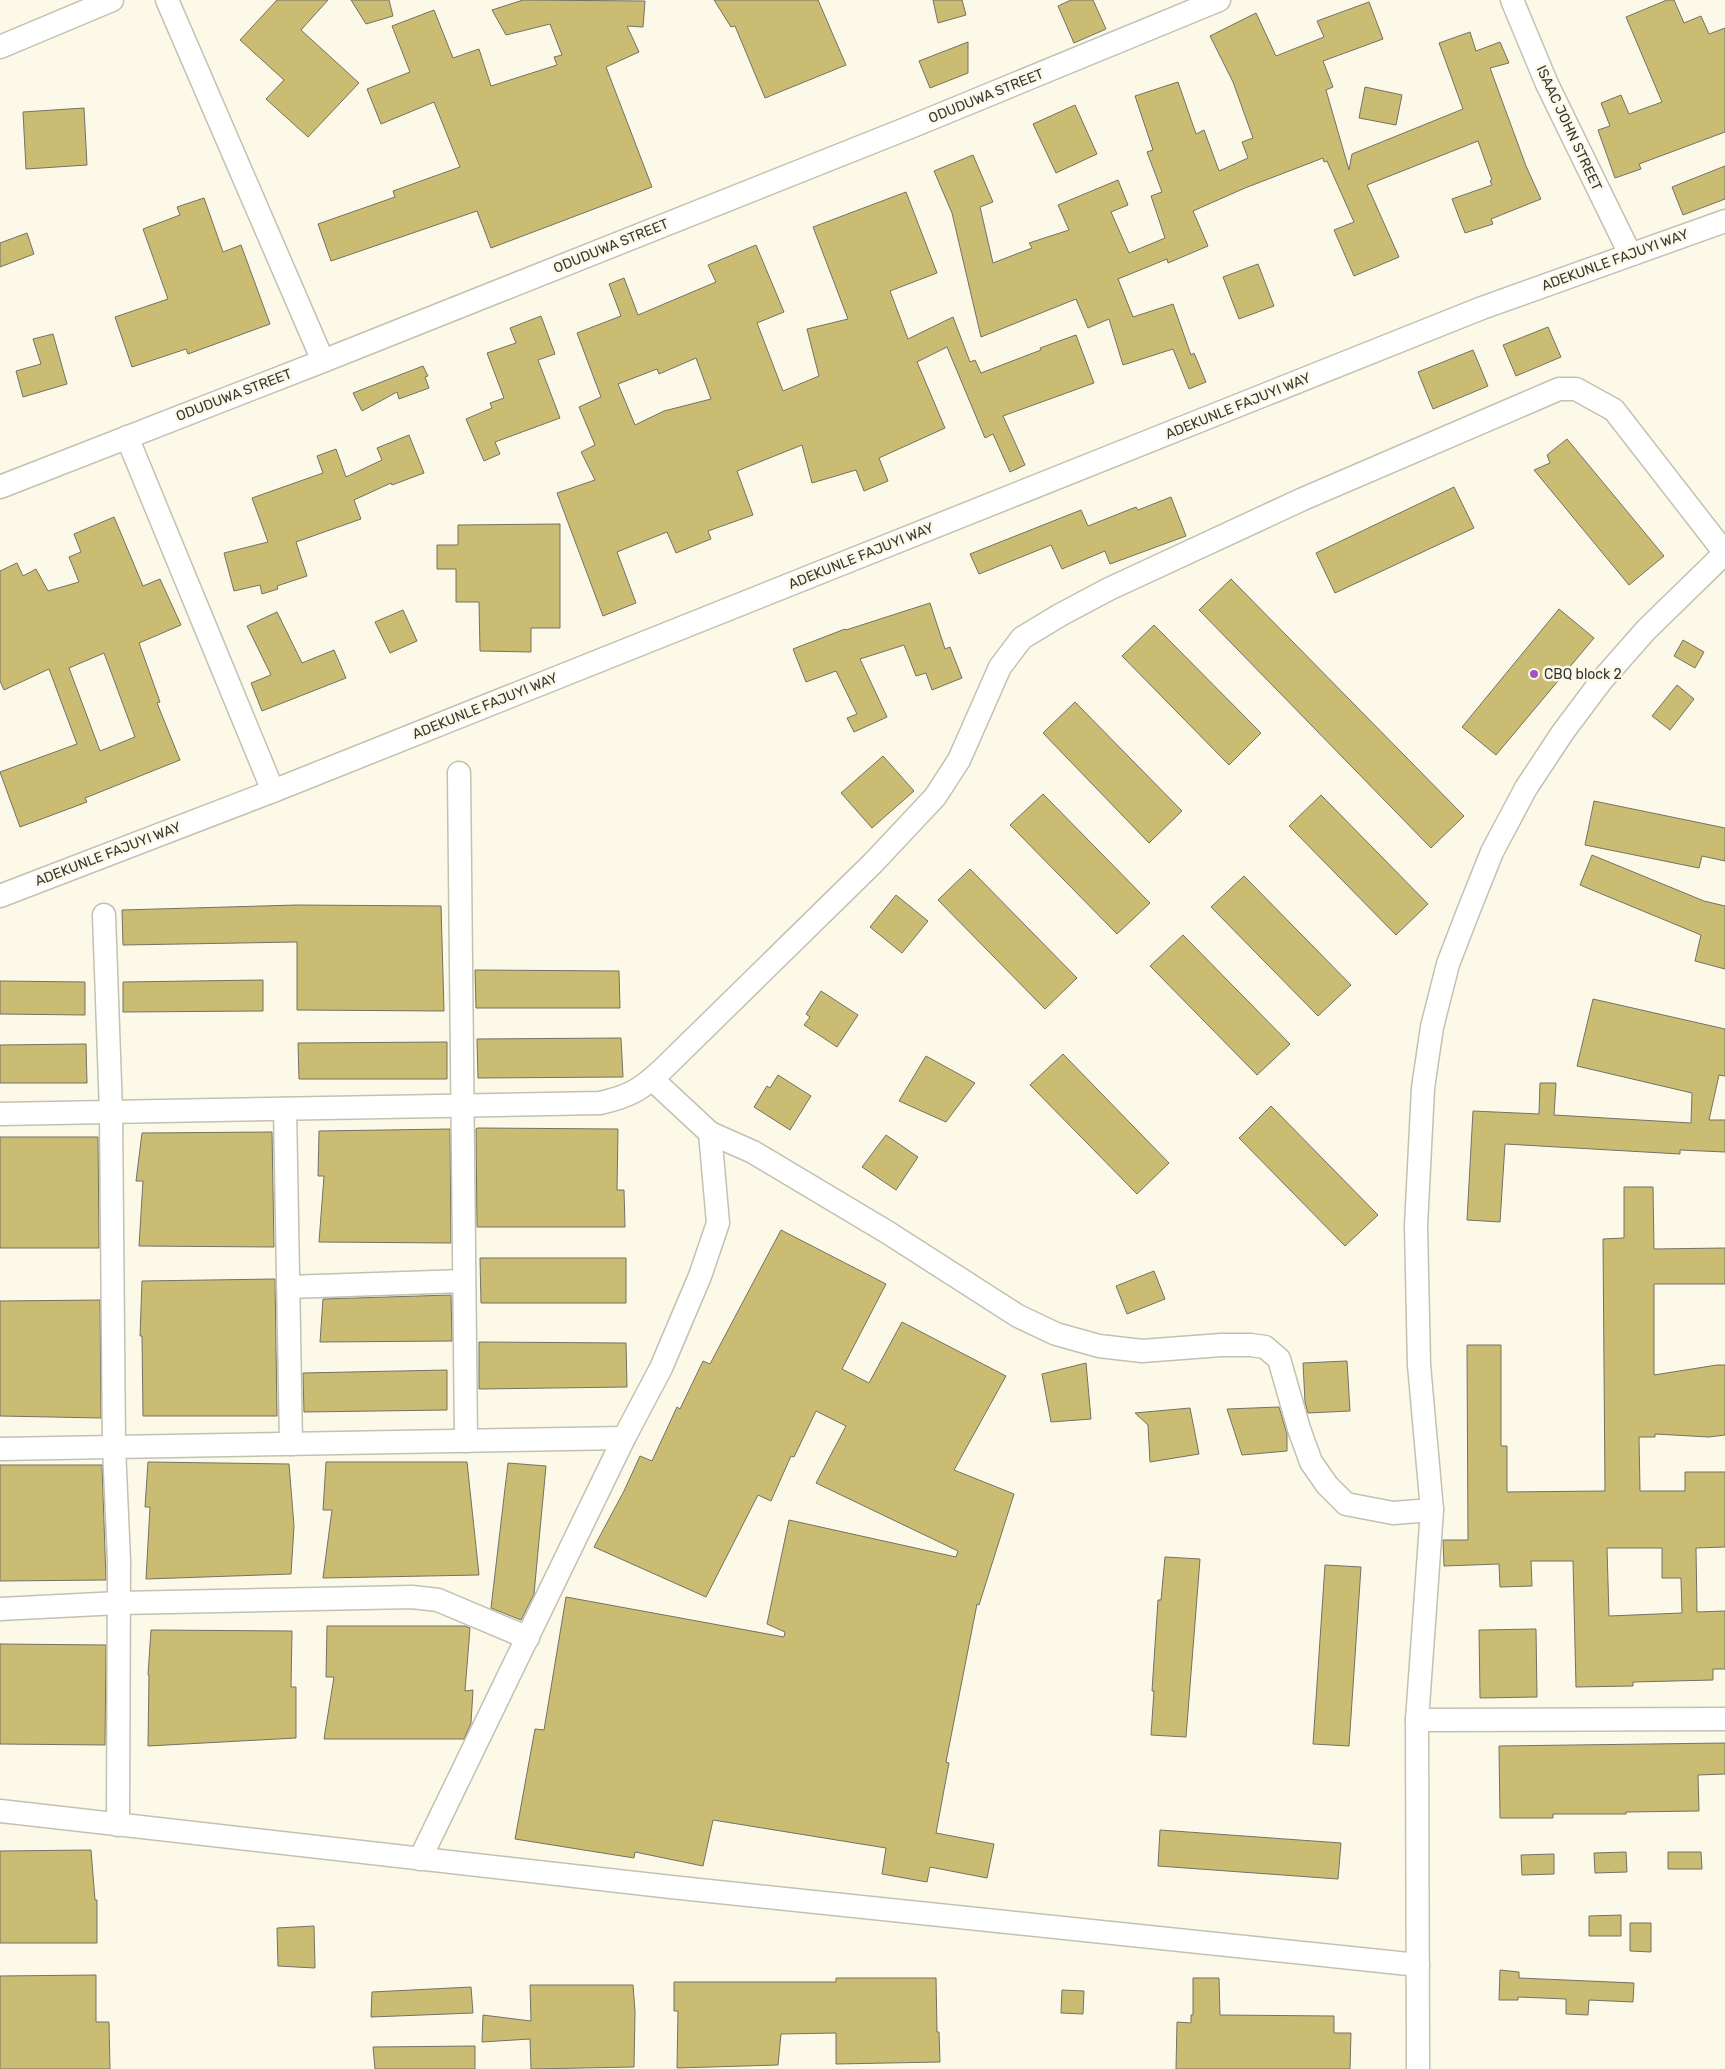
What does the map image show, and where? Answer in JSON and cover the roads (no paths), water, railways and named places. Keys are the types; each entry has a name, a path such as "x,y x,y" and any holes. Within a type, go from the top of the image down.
{"street":[{"path":"0,47 112,0"},
{"path":"167,0 323,361"},
{"name":"ODUDUWA STREET","path":"0,487 904,130 1218,0"},
{"name":"ISAAC JOHN STREET","path":"1512,0 1547,84 1630,254"},
{"name":"ADEKUNLE FAJUYI WAY","path":"0,896 273,791 1482,308 1725,221"},
{"path":"0,1114 600,1102 623,1098 652,1079 873,863 935,797 959,760 1000,667 1022,638 1060,614 1303,499 1559,388 1576,389 1614,410 1725,553 1646,630 1602,680 1526,788 1492,852 1448,964 1432,1028 1423,1088 1416,1226 1420,1365 1432,1510 1418,1720 1418,2069"},
{"path":"127,437 273,791"},
{"path":"459,773 466,1441"},
{"path":"104,915 111,1112 114,1447 120,1603 118,1825"},
{"path":"652,1079 710,1133 754,1152 887,1232 1018,1316 1056,1334 1099,1346 1142,1351 1221,1345 1264,1347 1279,1359 1299,1429 1311,1462 1327,1486 1346,1504 1393,1513 1432,1510"},
{"path":"285,1109 291,1444"},
{"path":"420,1859 624,1438 661,1368 700,1276 718,1223 710,1133"},
{"path":"288,1288 464,1281"},
{"path":"0,1449 624,1438"},
{"path":"0,1609 120,1603 412,1597 438,1600 528,1638"},
{"path":"1418,1720 1725,1719"},
{"path":"0,1811 420,1859 1418,1966"}],"place":[{"name":"CBQ block 2","path":"1534,674"}]}
